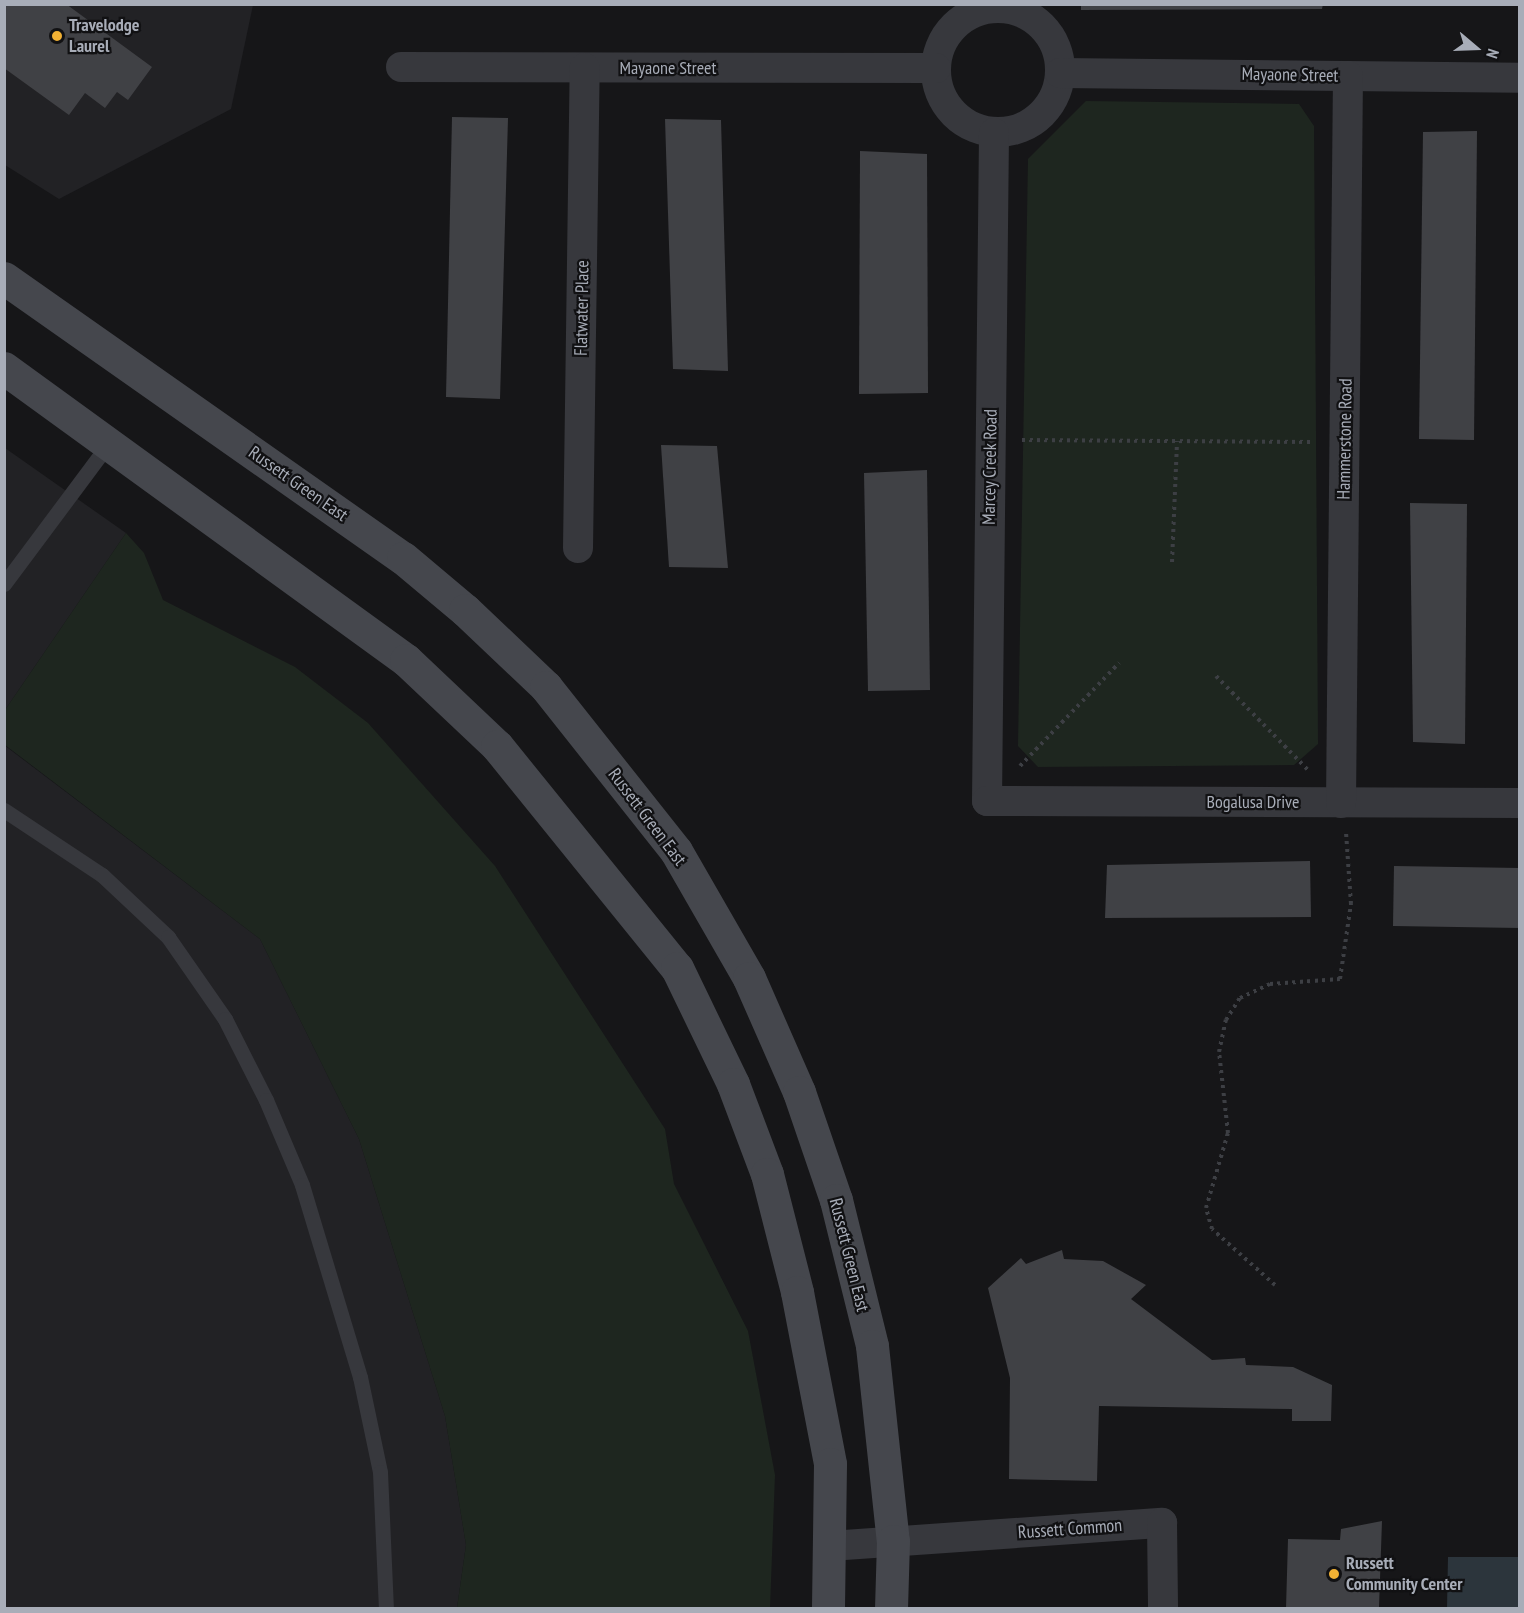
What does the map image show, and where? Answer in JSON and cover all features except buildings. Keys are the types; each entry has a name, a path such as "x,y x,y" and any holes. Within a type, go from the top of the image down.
{"street":[{"path":"996,6 1034,20 1049,34 1060,73 1056,93 1031,123 994,132 958,119 938,87 936,68 948,33 961,20 996,6"},
{"name":"Mayaone Street","path":"401,67 936,68"},
{"name":"Flatwater Place","path":"578,548 585,68"},
{"name":"Mayaone Street","path":"1060,73 1520,78"},
{"name":"Hammerstone Road","path":"1341,803 1348,76"},
{"name":"Marcey Creek Road","path":"987,801 994,132"},
{"name":"Russett Green East","path":"4,278 403,558 465,610 546,687 676,850 749,978 799,1092 836,1200 872,1346 893,1541 891,1608"},
{"path":"4,368 406,660 497,746 677,968 733,1084 767,1174 830,1464 828,1608"},
{"name":"Bogalusa Drive","path":"987,801 1520,803"},
{"name":"Russett Common","path":"893,1541 1162,1523 1163,1608"},
{"path":"830,1546 893,1541"}],"lane":[{"path":"4,584 109,443"},
{"path":"4,810 102,875 168,937 225,1019 266,1100 302,1185 360,1377 380,1472 386,1608"}],"path":[{"path":"991,439 1345,442"},
{"path":"1172,562 1177,441"},
{"path":"987,801 1119,663"},
{"path":"1216,676 1341,803 1351,904 1343,973 1340,979 1270,984 1240,998 1226,1020 1219,1052 1228,1133 1206,1208 1212,1229 1275,1285"}],"shaded area":[{"path":"4,5 253,5 231,109 59,199 5,165"},
{"path":"1086,101 1299,104 1314,126 1318,744 1294,765 1038,767 1018,746 1028,159"},
{"path":"5,448 126,533 5,710"},
{"path":"126,533 144,553 163,600 295,667 368,723 495,866 665,1129 674,1184 748,1331 775,1475 770,1608 457,1608 466,1545 445,1416 359,1139 260,939 5,745 5,710"},
{"path":"4,745 260,939 359,1139 445,1416 466,1545 457,1608 5,1608"},
{"path":"1448,1557 1519,1557 1519,1608 1447,1608"}],"place":[{"name":"Travelodge Laurel","path":"57,36"},
{"name":"Russett Community Center","path":"1334,1574"}]}
